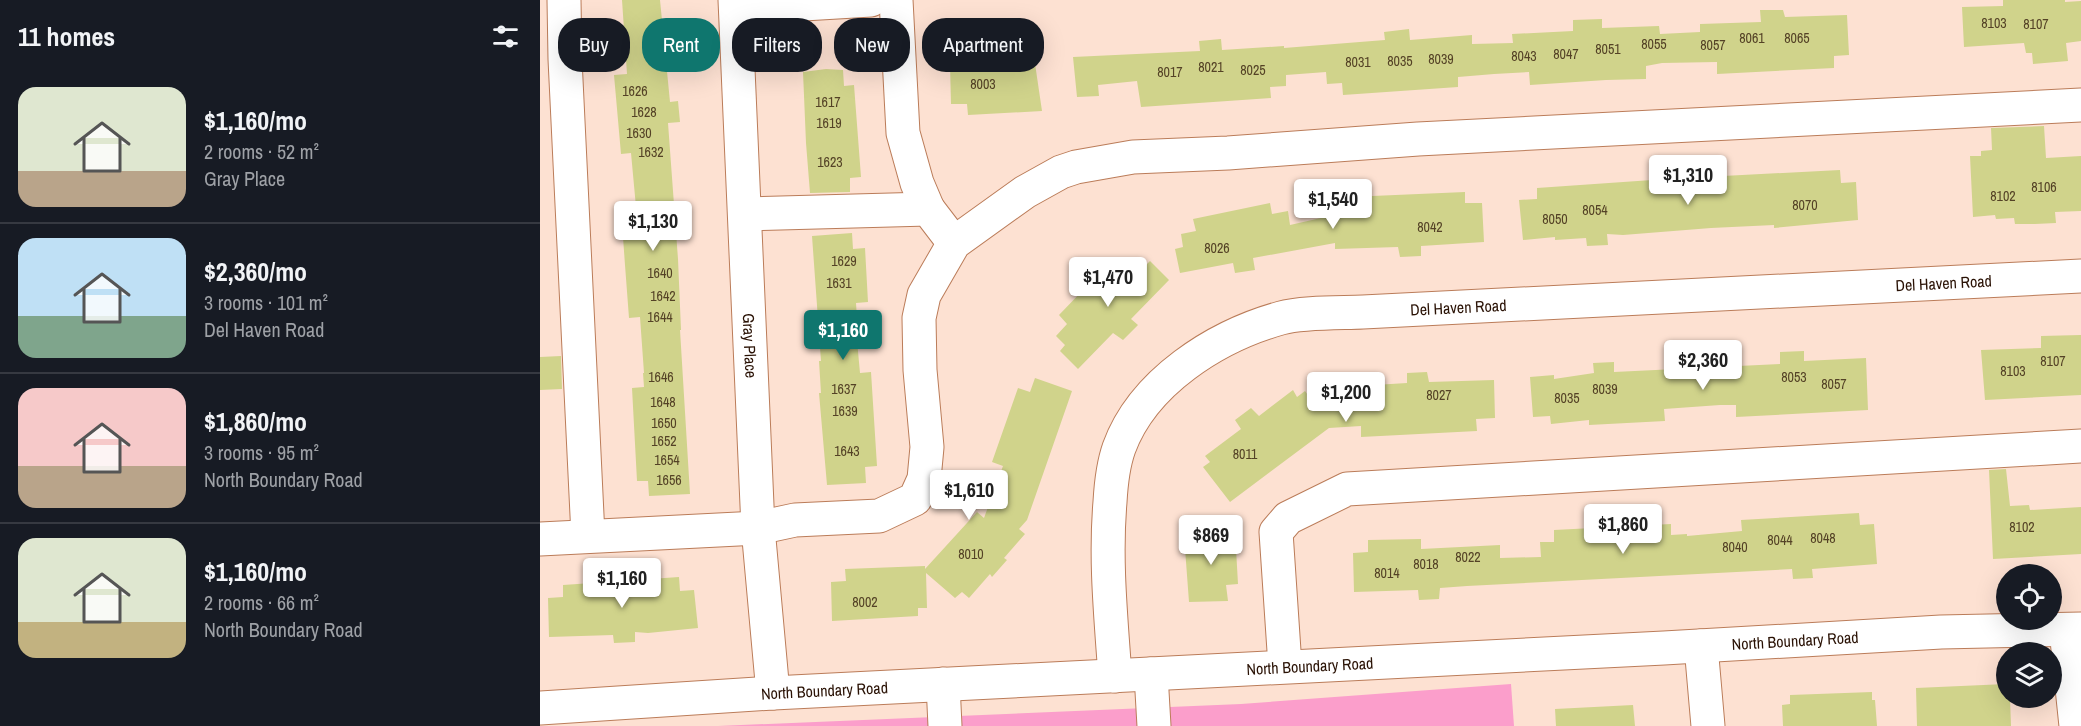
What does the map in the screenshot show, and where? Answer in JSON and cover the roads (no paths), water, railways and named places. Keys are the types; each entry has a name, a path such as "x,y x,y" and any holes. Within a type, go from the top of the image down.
{"street":[{"path":"564,0 588,536"},
{"path":"735,4 871,0"},
{"path":"896,0 903,133 917,183 928,209 954,243"},
{"name":"Gray Place","path":"735,4 758,528 772,693"},
{"path":"540,539 758,528 795,520 879,516 915,499 924,479 927,447 920,370 919,318 924,295 954,243 1025,192 1061,172 1076,167 1133,157 1228,153 1418,139 2081,105"},
{"path":"745,214 928,209"},
{"name":"Del Haven Road","path":"1114,676 1107,541 1112,480 1119,448 1143,403 1176,372 1226,338 1283,317 2081,276"},
{"path":"1285,666 1276,532 1288,518 1347,489 2081,446"},
{"path":"2074,629 2076,726"},
{"name":"North Boundary Road","path":"540,708 697,712 772,693 1941,632 2074,629"},
{"path":"1701,646 1708,726"},
{"path":"1150,674 1154,726"},
{"path":"943,684 945,726"}]}
